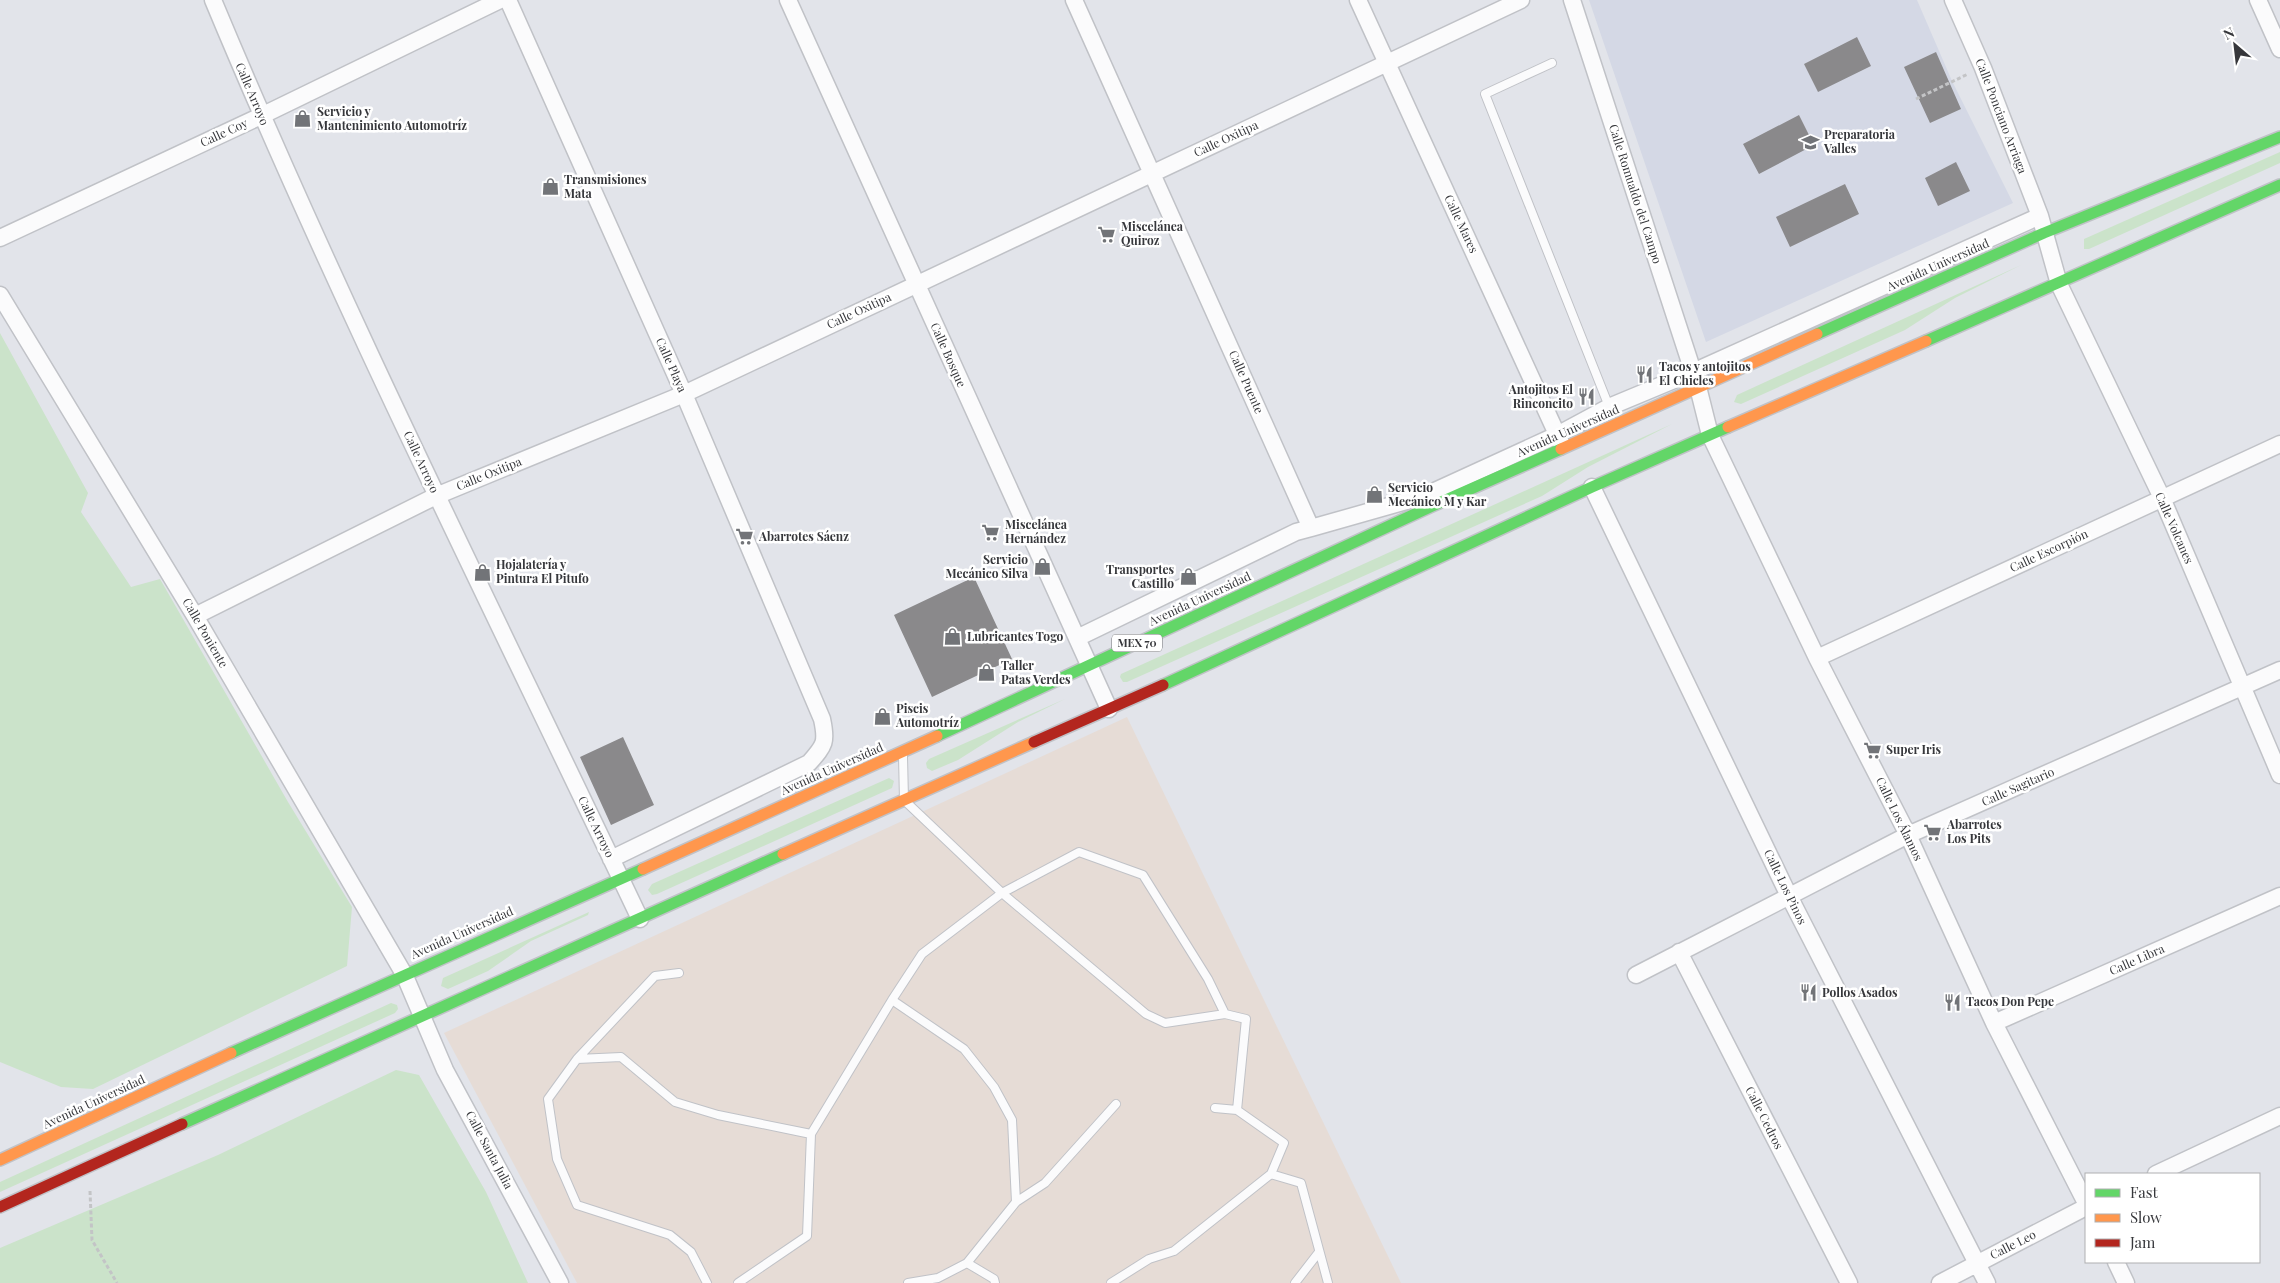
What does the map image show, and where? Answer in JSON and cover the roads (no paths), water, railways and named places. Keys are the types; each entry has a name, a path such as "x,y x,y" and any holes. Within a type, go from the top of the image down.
{"main road":[{"name":"Avenida Universidad","path":"0,1160 404,974 903,752 1430,507 1560,441 1615,425 1696,380 2044,233 2280,137"},
{"path":"0,1207 421,1015 640,920 1109,709 1592,487 2059,284 2280,185"}],"street":[{"name":"Calle Arroyo","path":"213,0 261,116 436,496 640,920"},
{"name":"Calle Coy","path":"0,238 261,116 500,0"},
{"name":"Calle Playa","path":"508,0 684,394 822,718 825,734 824,745 809,763 611,858"},
{"name":"Calle Bosque","path":"788,0 1109,709"},
{"name":"Calle Puente","path":"1074,0 1311,528"},
{"name":"Calle Mares","path":"1358,0 1560,441"},
{"name":"Calle Oxitipa","path":"195,616 436,496 684,394 1521,0"},
{"name":"Calle Romualdo del Campo","path":"1572,0 1696,380 1710,435"},
{"name":"Calle Ponciano Arriaga","path":"1953,0 2040,216 2044,233"},
{"path":"2258,0 2280,49"},
{"path":"1076,638 1296,532 1424,496 1560,441 1609,407 1696,380 2040,216"},
{"name":"Calle Volcanes","path":"2044,233 2059,284 2162,498 2280,776"},
{"name":"Calle Poniente","path":"0,295 195,616 404,974 421,1015"},
{"name":"Calle Los Álamos","path":"1710,435 1817,658 1908,835 1994,1023 2085,1201"},
{"name":"Calle Escorpión","path":"1817,658 2280,444"},
{"name":"Calle Los Pinos","path":"1592,487 1789,896 1987,1283"},
{"name":"Calle Sagitario","path":"1636,975 1908,835 2280,670"},
{"name":"Calle Libra","path":"1994,1023 2280,896"},
{"name":"Calle Cedros","path":"1680,952 1849,1283"},
{"name":"Calle Santa Julia","path":"421,1015 445,1070 560,1283"},
{"path":"2158,1173 2280,1116"},
{"name":"Calle Leo","path":"1940,1283 2085,1208"},
{"path":"2116,1263 2126,1283"}],"lane":[{"path":"1552,63 1485,94 1615,425"},
{"path":"903,752 904,800 1002,893 1146,1014 1165,1022 1225,1014 1246,1020 1237,1110"},
{"path":"738,1283 806,1236 811,1134 922,954 1002,893 1079,852 1143,875 1208,979 1225,1014"},
{"path":"679,973 655,976 577,1059 548,1099 557,1159 577,1205 670,1234 691,1252 707,1283"},
{"path":"892,1000 964,1049 994,1087 1012,1120 1016,1202"},
{"path":"577,1059 621,1057 675,1102 718,1115 811,1134"},
{"path":"908,1283 938,1278 967,1263 1016,1202 1045,1183 1116,1104"},
{"path":"1111,1283 1148,1259 1174,1251 1271,1174 1284,1143 1237,1110 1214,1108"},
{"path":"1271,1174 1301,1183 1328,1283"},
{"path":"1296,1283 1320,1252"},
{"path":"967,1263 994,1279 995,1283"}],"place":[{"name":"Servicio y Mantenimiento Automotríz","path":"303,119"},
{"name":"Preparatoria Valles","path":"1810,142"},
{"name":"Transmisiones Mata","path":"550,187"},
{"name":"Miscelánea Quiroz","path":"1107,234"},
{"name":"Tacos y antojitos El Chicles","path":"1645,374"},
{"name":"Antojitos El Rinconcito","path":"1587,397"},
{"name":"Servicio Mecánico M y Kar","path":"1374,495"},
{"name":"Miscelánea Hernández","path":"991,532"},
{"name":"Abarrotes Sáenz","path":"745,537"},
{"name":"Servicio Mecánico Silva","path":"1042,567"},
{"name":"Hojalatería y Pintura El Pitufo","path":"482,572"},
{"name":"Transportes Castillo","path":"1188,577"},
{"name":"Lubricantes Togo","path":"953,637"},
{"name":"Taller Patas Verdes","path":"987,673"},
{"name":"Piscis Automotríz","path":"882,716"},
{"name":"Super Iris","path":"1872,750"},
{"name":"Abarrotes Los Pits","path":"1933,832"},
{"name":"Pollos Asados","path":"1808,993"},
{"name":"Tacos Don Pepe","path":"1952,1002"}]}
